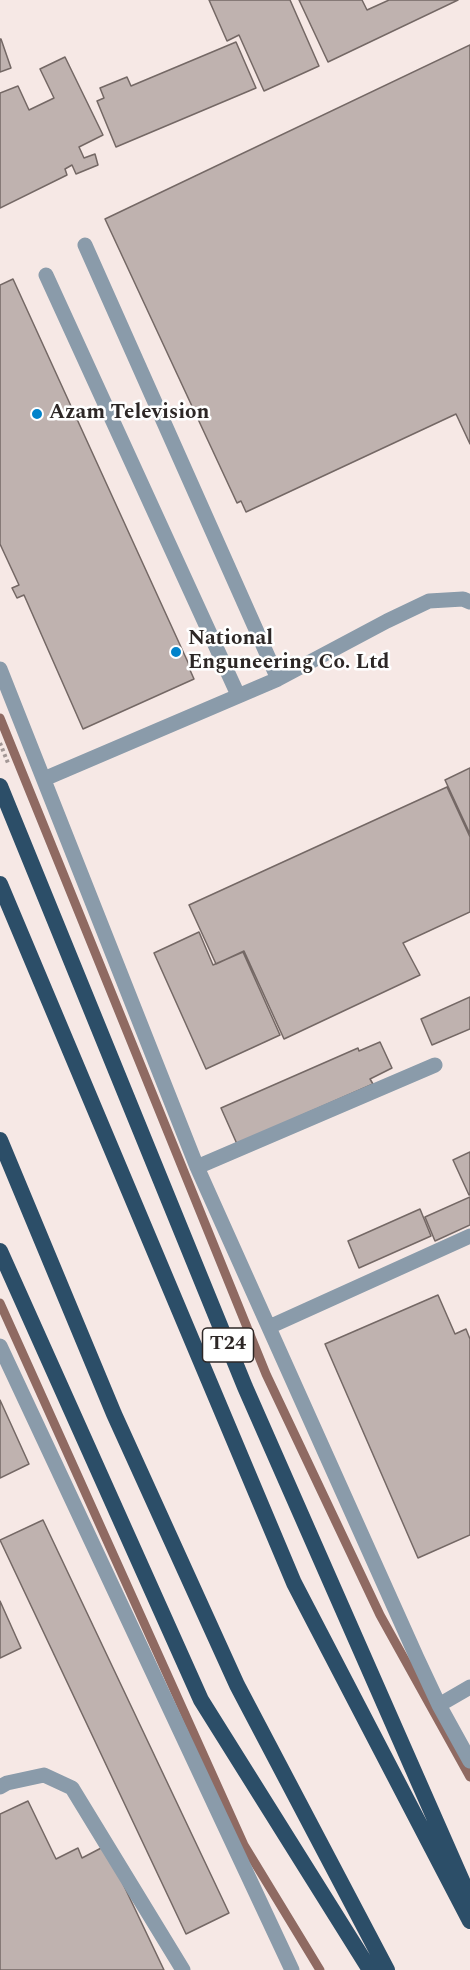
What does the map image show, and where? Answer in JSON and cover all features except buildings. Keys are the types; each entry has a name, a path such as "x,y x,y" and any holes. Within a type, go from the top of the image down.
{"highway":[{"name":"T24","path":"0,786 245,1387 470,1899"},
{"path":"3,891 294,1583 470,1921"},
{"path":"0,1140 114,1414 237,1685 387,1970"},
{"path":"0,1251 201,1700 370,1970"}],"street":[{"path":"85,245 278,679"},
{"path":"46,275 238,695"},
{"path":"44,779 278,679 429,601 464,599 470,602"},
{"path":"0,669 197,1167 439,1705 470,1761"},
{"path":"197,1167 435,1065"},
{"path":"269,1327 470,1236"},
{"path":"0,1346 292,1970"},
{"path":"439,1705 470,1687"},
{"path":"0,1787 7,1783 44,1775 72,1788 183,1970"}],"waterway":[{"path":"0,718 266,1374 380,1615 470,1777"},
{"path":"0,1303 244,1845 320,1970"}],"place":[{"name":"Azam Television","path":"37,414"},
{"name":"National Enguneering Co. Ltd","path":"176,652"}]}
